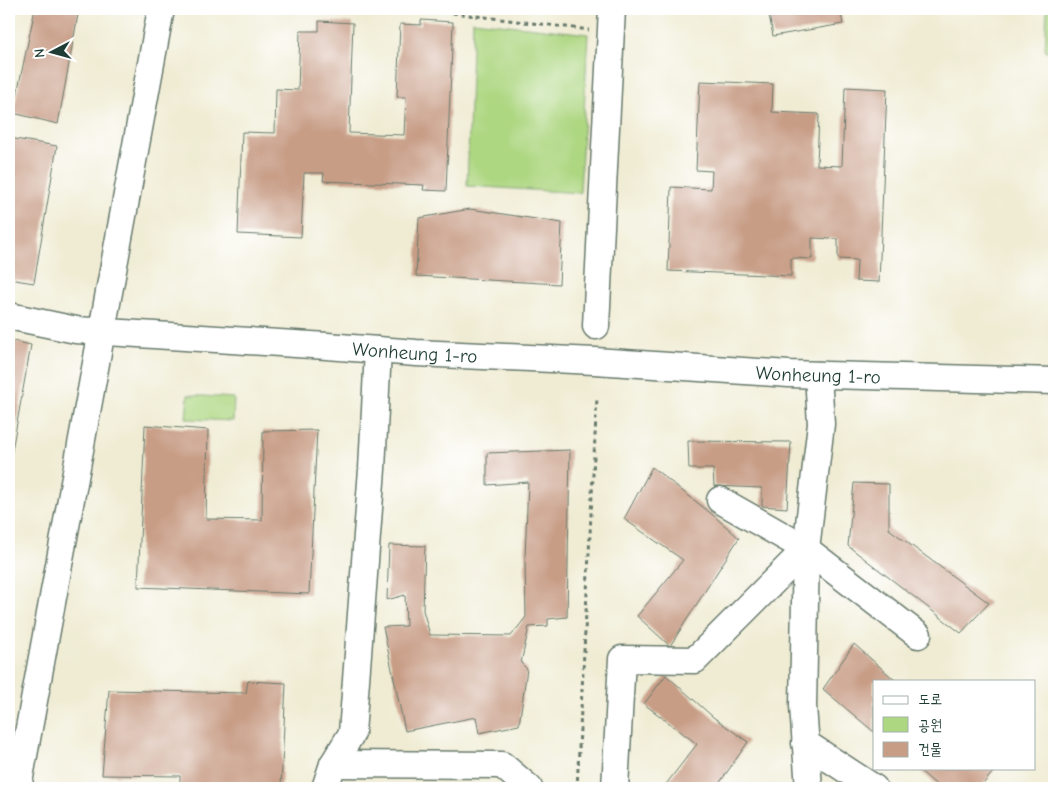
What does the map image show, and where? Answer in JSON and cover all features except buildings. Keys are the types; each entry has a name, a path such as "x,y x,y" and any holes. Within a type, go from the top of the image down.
{"street":[{"path":"18,788 160,9"},
{"path":"596,326 612,20"},
{"name":"Wonheung 1-ro","path":"9,316 76,330 416,353 595,361 789,374 1054,381"},
{"path":"329,776 352,733 372,469 378,350"},
{"path":"809,788 802,706 806,549 821,424 818,375"},
{"path":"720,500 806,549 918,635"},
{"path":"615,788 622,659 695,660 806,549"},
{"path":"806,743 874,788"},
{"path":"329,776 502,765 529,788"}],"path":[{"path":"421,9 612,20"},
{"path":"577,788 597,396"}],"green space":[{"path":"1047,9 1054,9 1054,51 1045,51"},
{"path":"473,21 588,34 580,193 467,186"},
{"path":"188,395 234,398 233,421 186,419"}]}
